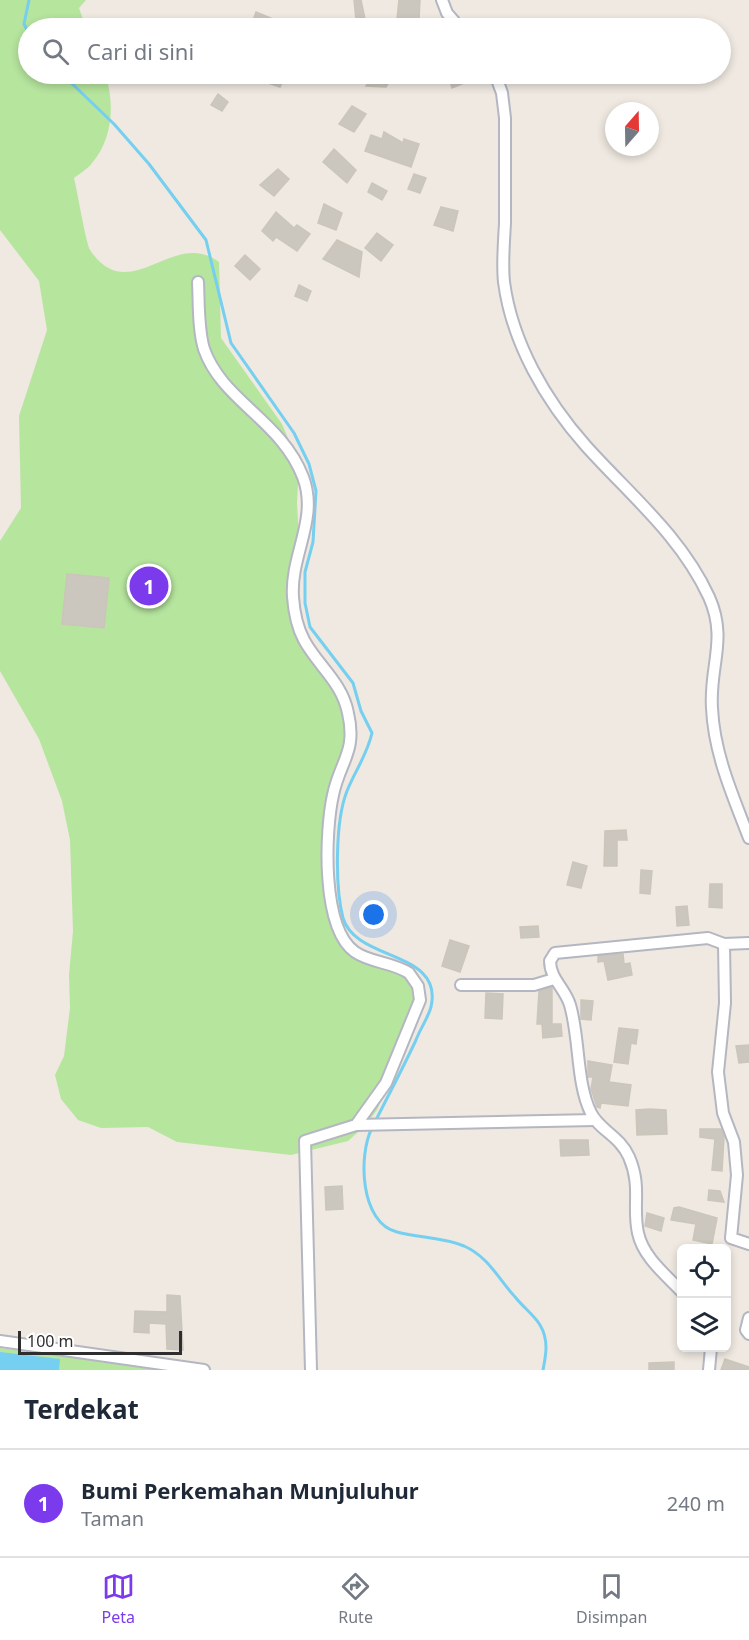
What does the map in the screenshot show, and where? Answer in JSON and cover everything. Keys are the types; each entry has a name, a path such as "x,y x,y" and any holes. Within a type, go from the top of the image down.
{"street":[{"path":"442,0 451,18"},
{"path":"499,84 505,118 504,278 521,342 551,403 585,445 655,516 686,556 710,598 717,618 719,642 712,691 714,736 731,793 749,838"},
{"path":"198,282 203,347 213,368 226,386 282,440 296,460 307,489 308,517 294,573 296,613 304,640 330,674 344,698 351,726 351,744 336,785 329,816 326,862 335,917 342,936 354,951 401,968 414,979 420,993 415,1016 392,1072 360,1125"},
{"path":"677,1288 655,1263 639,1235 639,1193 635,1172 628,1154 613,1134 595,1120 586,1101 571,1008 564,991 554,979 550,961 555,953 708,938 724,944 749,944"},
{"path":"724,944 725,1003 718,1072 723,1113 734,1142 737,1175 731,1238 749,1244"},
{"path":"461,985 534,985 554,979"},
{"path":"311,1370 305,1141 360,1125 595,1120"},
{"path":"737,1175 749,1176"},
{"path":"749,1318 746,1330 749,1334"},
{"path":"0,1341 204,1370"},
{"path":"709,1370 711,1352"}],"green space":[{"path":"0,0 86,0 79,8 82,18 18,18 18,84 108,84 111,108 108,132 92,163 74,178 90,250 105,266 121,272 136,270 185,254 202,254 219,262 221,338 282,424 299,464 297,503 300,560 295,611 312,656 354,719 327,824 324,889 342,940 414,982 420,1005 377,1110 365,1126 348,1141 291,1155 177,1142 148,1127 101,1128 78,1120 61,1099 55,1075 64,1056 70,1008 69,975 73,931 70,840 62,801 39,739 0,671 0,541 21,508 19,416 47,330 39,281 0,230"},
{"path":"0,1348 149,1368 162,1370 0,1370"}],"water":[{"path":"0,1352 60,1359 59,1370 0,1370"}],"building":[{"path":"354,0 361,0 365,18 356,18"},
{"path":"399,0 420,0 419,18 397,18"},
{"path":"256,12 270,18 254,18"},
{"path":"367,84 388,84 386,87 366,86"},
{"path":"218,94 228,102 222,111 211,105"},
{"path":"352,106 366,114 354,132 339,124"},
{"path":"384,132 403,143 404,139 419,144 411,167 365,151 371,135 382,139"},
{"path":"334,149 356,170 347,183 323,162"},
{"path":"278,169 289,179 274,196 260,185"},
{"path":"414,174 426,178 420,193 408,189"},
{"path":"372,183 387,191 382,200 368,192"},
{"path":"324,204 342,213 336,230 318,223"},
{"path":"441,207 458,211 453,231 434,225"},
{"path":"276,212 294,228 297,225 310,234 297,251 276,237 273,241 262,231"},
{"path":"377,233 393,245 381,261 365,248"},
{"path":"337,240 362,252 359,277 323,259"},
{"path":"245,255 260,269 250,280 235,266"},
{"path":"299,285 311,291 307,301 295,296"},
{"path":"67,574 109,578 104,628 62,624"},
{"path":"626,830 627,840 617,840 617,866 604,866 605,831"},
{"path":"573,862 587,866 581,888 567,885"},
{"path":"641,870 652,871 650,894 640,893"},
{"path":"710,884 722,884 722,908 709,907"},
{"path":"687,906 689,925 677,926 676,907"},
{"path":"538,926 539,937 521,938 520,927"},
{"path":"450,940 469,946 460,972 442,966"},
{"path":"623,954 624,964 630,963 632,975 608,980 604,961 598,962 598,956"},
{"path":"552,987 552,1024 561,1024 562,1036 543,1038 542,1024 537,1024 539,991"},
{"path":"486,993 503,994 502,1019 485,1018"},
{"path":"581,1000 593,1001 591,1020 581,1019"},
{"path":"619,1028 638,1030 636,1044 631,1043 628,1064 614,1062"},
{"path":"749,1045 749,1062 739,1063 736,1046"},
{"path":"588,1061 612,1065 609,1082 631,1085 628,1106 601,1103 600,1108 597,1107 591,1089 593,1077 588,1077"},
{"path":"636,1110 666,1110 667,1134 637,1135"},
{"path":"700,1129 721,1129 724,1137 722,1171 712,1170 715,1139 700,1137"},
{"path":"560,1140 588,1140 589,1155 561,1156"},
{"path":"342,1186 343,1209 326,1210 325,1187"},
{"path":"709,1190 720,1191 724,1202 708,1200"},
{"path":"679,1207 717,1218 712,1244 693,1240 696,1224 671,1220 674,1208"},
{"path":"647,1213 664,1218 661,1231 645,1226"},
{"path":"167,1295 180,1296 183,1350 167,1349 166,1324 149,1323 149,1333 134,1332 135,1311 167,1312"},
{"path":"725,1359 749,1367 749,1370 721,1370"},
{"path":"674,1362 674,1370 649,1370 649,1363"}],"waterway":[{"path":"25,18 29,0"},
{"path":"72,84 114,124 149,164 206,240 231,343 294,433 309,464 316,491 313,542 305,572 305,603 310,627 353,683 361,711 372,733 347,791 340,819 338,872 343,918 351,932 364,942 412,965 425,975 431,989 431,1007 428,1015 375,1122"},
{"path":"372,1128 365,1154 364,1170 365,1187 376,1216 385,1226 397,1232 456,1243 480,1256 540,1325 546,1342 543,1370"}],"place":[{"name":"Bumi Perkemahan Munjuluhur","path":"149,586"}]}
